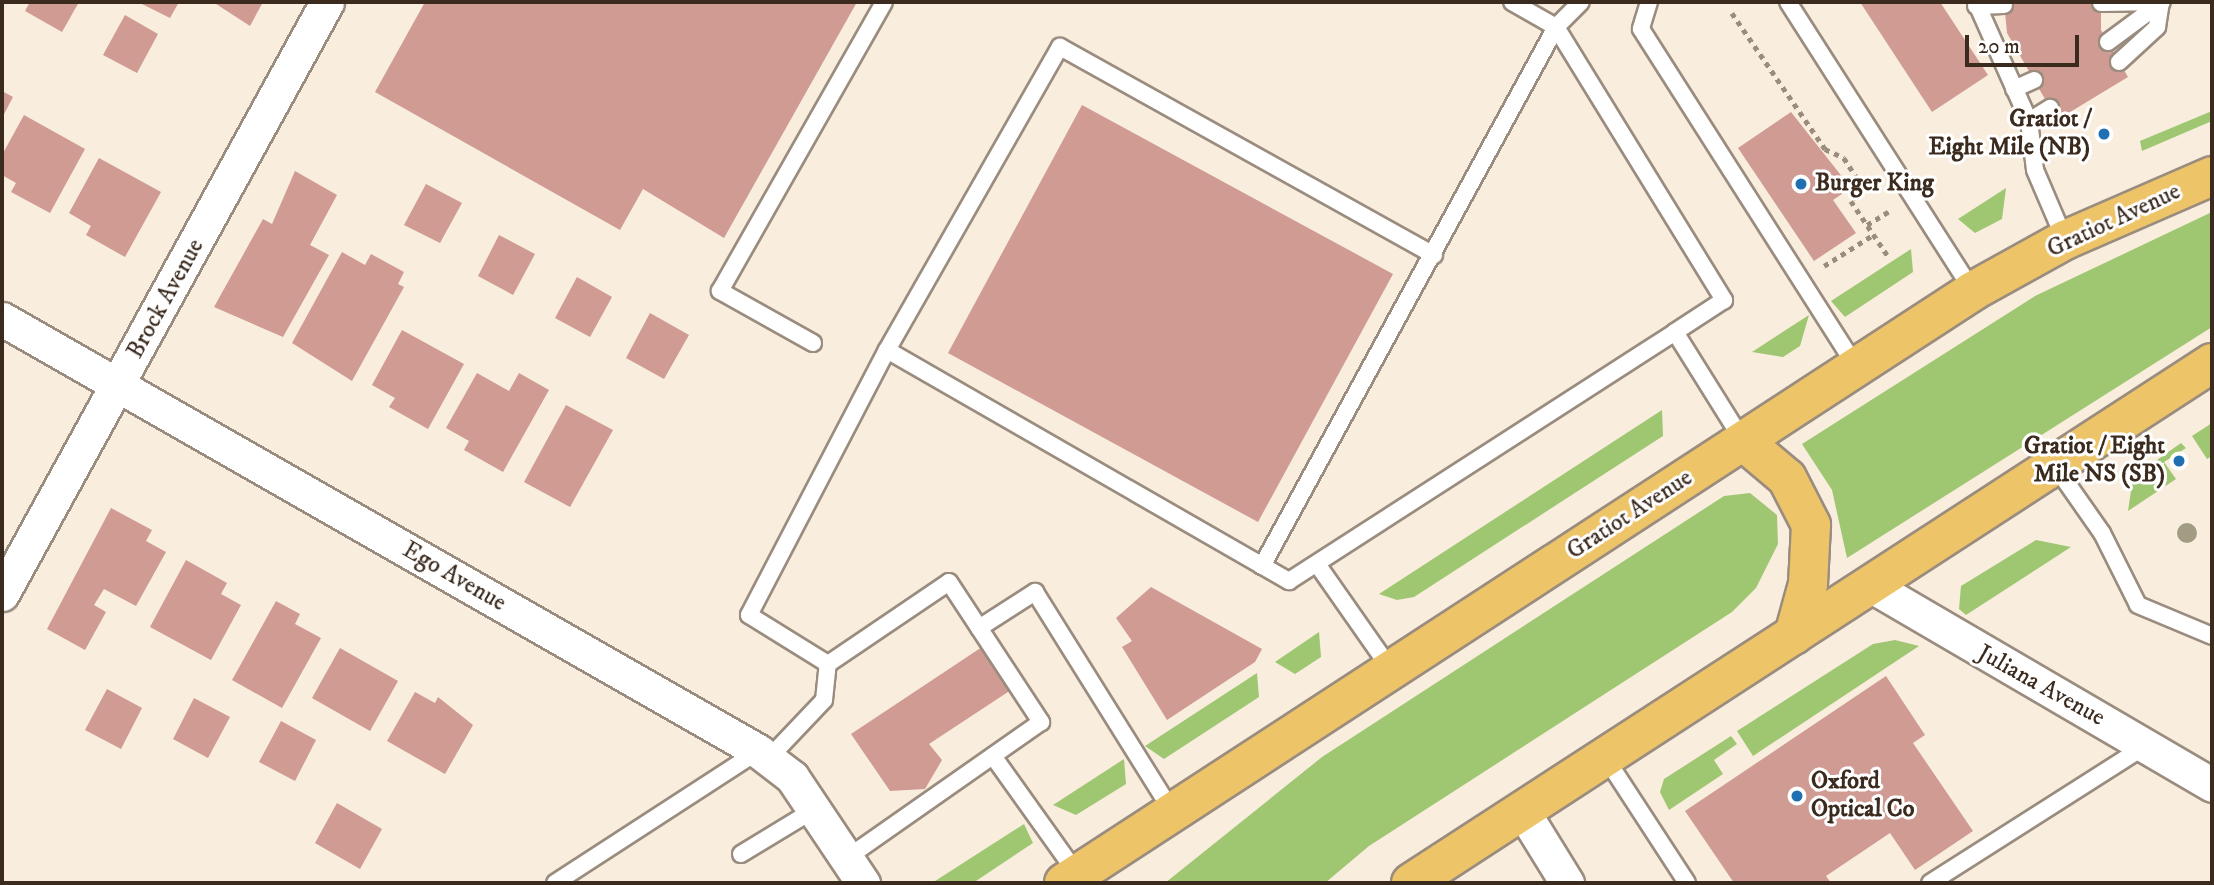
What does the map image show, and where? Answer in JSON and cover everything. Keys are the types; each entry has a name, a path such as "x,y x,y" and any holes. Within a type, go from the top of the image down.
{"main road":[{"name":"Gratiot Avenue","path":"1071,879 1973,291 2065,240 2212,176"},
{"path":"1410,883 2212,363"},
{"path":"1743,441 1787,478 1811,525 1808,584 1794,635"}],"street":[{"name":"Brock Avenue","path":"2,594 327,2"},
{"name":"Ego Avenue","path":"2,319 764,754 815,809 855,871"},
{"name":"Juliana Avenue","path":"1870,585 2212,785"},
{"path":"1522,810 1567,883"}],"lane":[{"path":"813,343 720,291 884,2"},
{"path":"887,350 1289,581 1724,300 1556,27 1512,2"},
{"path":"1262,566 1556,27 1581,2"},
{"path":"1649,2 1642,29 1857,368"},
{"path":"1788,2 1973,291"},
{"path":"2101,4 2161,2"},
{"path":"2108,43 2161,2"},
{"path":"2119,62 2157,27 2161,2"},
{"path":"2004,5 1976,4 2029,121 2035,170 2065,240"},
{"path":"828,664 749,615 887,350 1060,47 1434,255"},
{"path":"2014,89 2034,80"},
{"path":"2029,121 2050,108"},
{"path":"1675,332 1743,441"},
{"path":"2055,466 2102,533 2138,605 2212,636"},
{"path":"1317,564 1392,671"},
{"path":"555,883 764,754 824,700 828,664 949,582 1041,722 993,756 855,871"},
{"path":"979,628 1035,592 1173,813"},
{"path":"1930,883 2147,745"},
{"path":"993,756 1071,879"},
{"path":"1605,757 1687,883"},
{"path":"741,854 815,809"}],"path":[{"path":"1732,13 1825,149 1844,158 1866,190 1851,201 1888,256"},
{"path":"1867,225 1899,205"},
{"path":"1830,279 1823,267 1873,234"}],"green space":[{"path":"2212,111 2212,121 2142,151 2140,141"},
{"path":"2006,188 2002,219 1975,233 1958,219"},
{"path":"2212,212 2212,327 1847,558 1832,490 1802,444 2035,296"},
{"path":"1911,249 1913,272 1845,317 1831,301"},
{"path":"1809,315 1800,346 1783,357 1752,352"},
{"path":"1662,410 1663,436 1414,597 1397,600 1379,594"},
{"path":"2212,423 2212,456 2207,459 2192,436"},
{"path":"2181,443 2186,448 2164,462 2176,479 2128,511 2133,477"},
{"path":"1750,493 1777,515 1778,544 1756,588 1732,612 1369,846 1325,883 1165,883 1322,757 1724,496"},
{"path":"2036,540 2071,547 1966,615 1959,609 1961,586"},
{"path":"1319,632 1321,657 1295,674 1275,662"},
{"path":"1895,640 1919,646 1753,756 1737,731 1873,644"},
{"path":"1257,673 1259,697 1164,759 1145,746"},
{"path":"1731,736 1737,744 1714,760 1723,774 1669,810 1660,792 1664,779"},
{"path":"1124,759 1126,784 1076,815 1053,805"},
{"path":"1024,824 1033,843 973,883 932,883"}],"building":[{"path":"30,2 79,2 62,32 25,11"},
{"path":"138,2 179,2 170,18"},
{"path":"213,2 263,2 250,26"},
{"path":"425,2 857,2 724,238 643,189 620,230 375,92"},
{"path":"1860,2 1940,2 1988,75 1932,112"},
{"path":"2004,2 2101,2 2101,30 2128,77 2057,120 2007,33"},
{"path":"125,15 158,34 137,73 103,55"},
{"path":"2,91 13,97 2,118"},
{"path":"1082,105 1393,274 1258,522 948,353"},
{"path":"1791,112 1851,188 1833,200 1856,233 1814,261 1738,148"},
{"path":"24,115 85,149 50,213 11,192 16,183 2,175 2,155"},
{"path":"99,158 161,192 125,257 86,235 91,226 69,213"},
{"path":"295,171 337,195 310,245 329,255 283,337 214,307 263,219 272,224"},
{"path":"426,184 462,203 440,243 404,225"},
{"path":"499,235 535,254 513,295 478,276"},
{"path":"342,252 365,265 371,254 404,272 398,284 404,287 352,381 292,343"},
{"path":"577,277 612,297 590,337 555,318"},
{"path":"650,313 689,335 664,379 626,358"},
{"path":"402,330 464,364 428,429 389,407 395,398 372,385"},
{"path":"477,373 509,391 519,373 549,390 503,472 464,450 469,441 446,428"},
{"path":"566,405 613,430 570,507 524,482"},
{"path":"111,508 152,530 146,541 166,552 136,606 104,589 94,605 106,612 85,650 47,629"},
{"path":"186,560 227,583 221,594 241,605 211,660 150,627"},
{"path":"1151,587 1262,649 1255,662 1167,720 1122,647 1132,641 1116,618"},
{"path":"276,601 300,614 295,624 321,638 282,708 232,680"},
{"path":"982,647 1011,690 929,744 942,760 925,789 890,791 851,734"},
{"path":"340,648 398,681 370,731 312,698"},
{"path":"1886,676 1925,735 1913,743 1973,831 1915,870 1890,833 1826,876 1831,883 1734,883 1685,811"},
{"path":"107,689 142,708 121,749 85,730"},
{"path":"415,692 435,703 438,697 473,725 445,774 387,741"},
{"path":"194,698 230,717 208,758 173,739"},
{"path":"281,721 316,740 295,781 259,762"},
{"path":"337,803 382,829 360,869 315,843"}],"place":[{"name":"Gratiot / Eight Mile (NB)","path":"2104,134"},
{"name":"Burger King","path":"1801,184"},
{"name":"Gratiot / Eight Mile NS (SB)","path":"2179,461"},
{"name":"Oxford Optical Co","path":"1797,796"}]}
